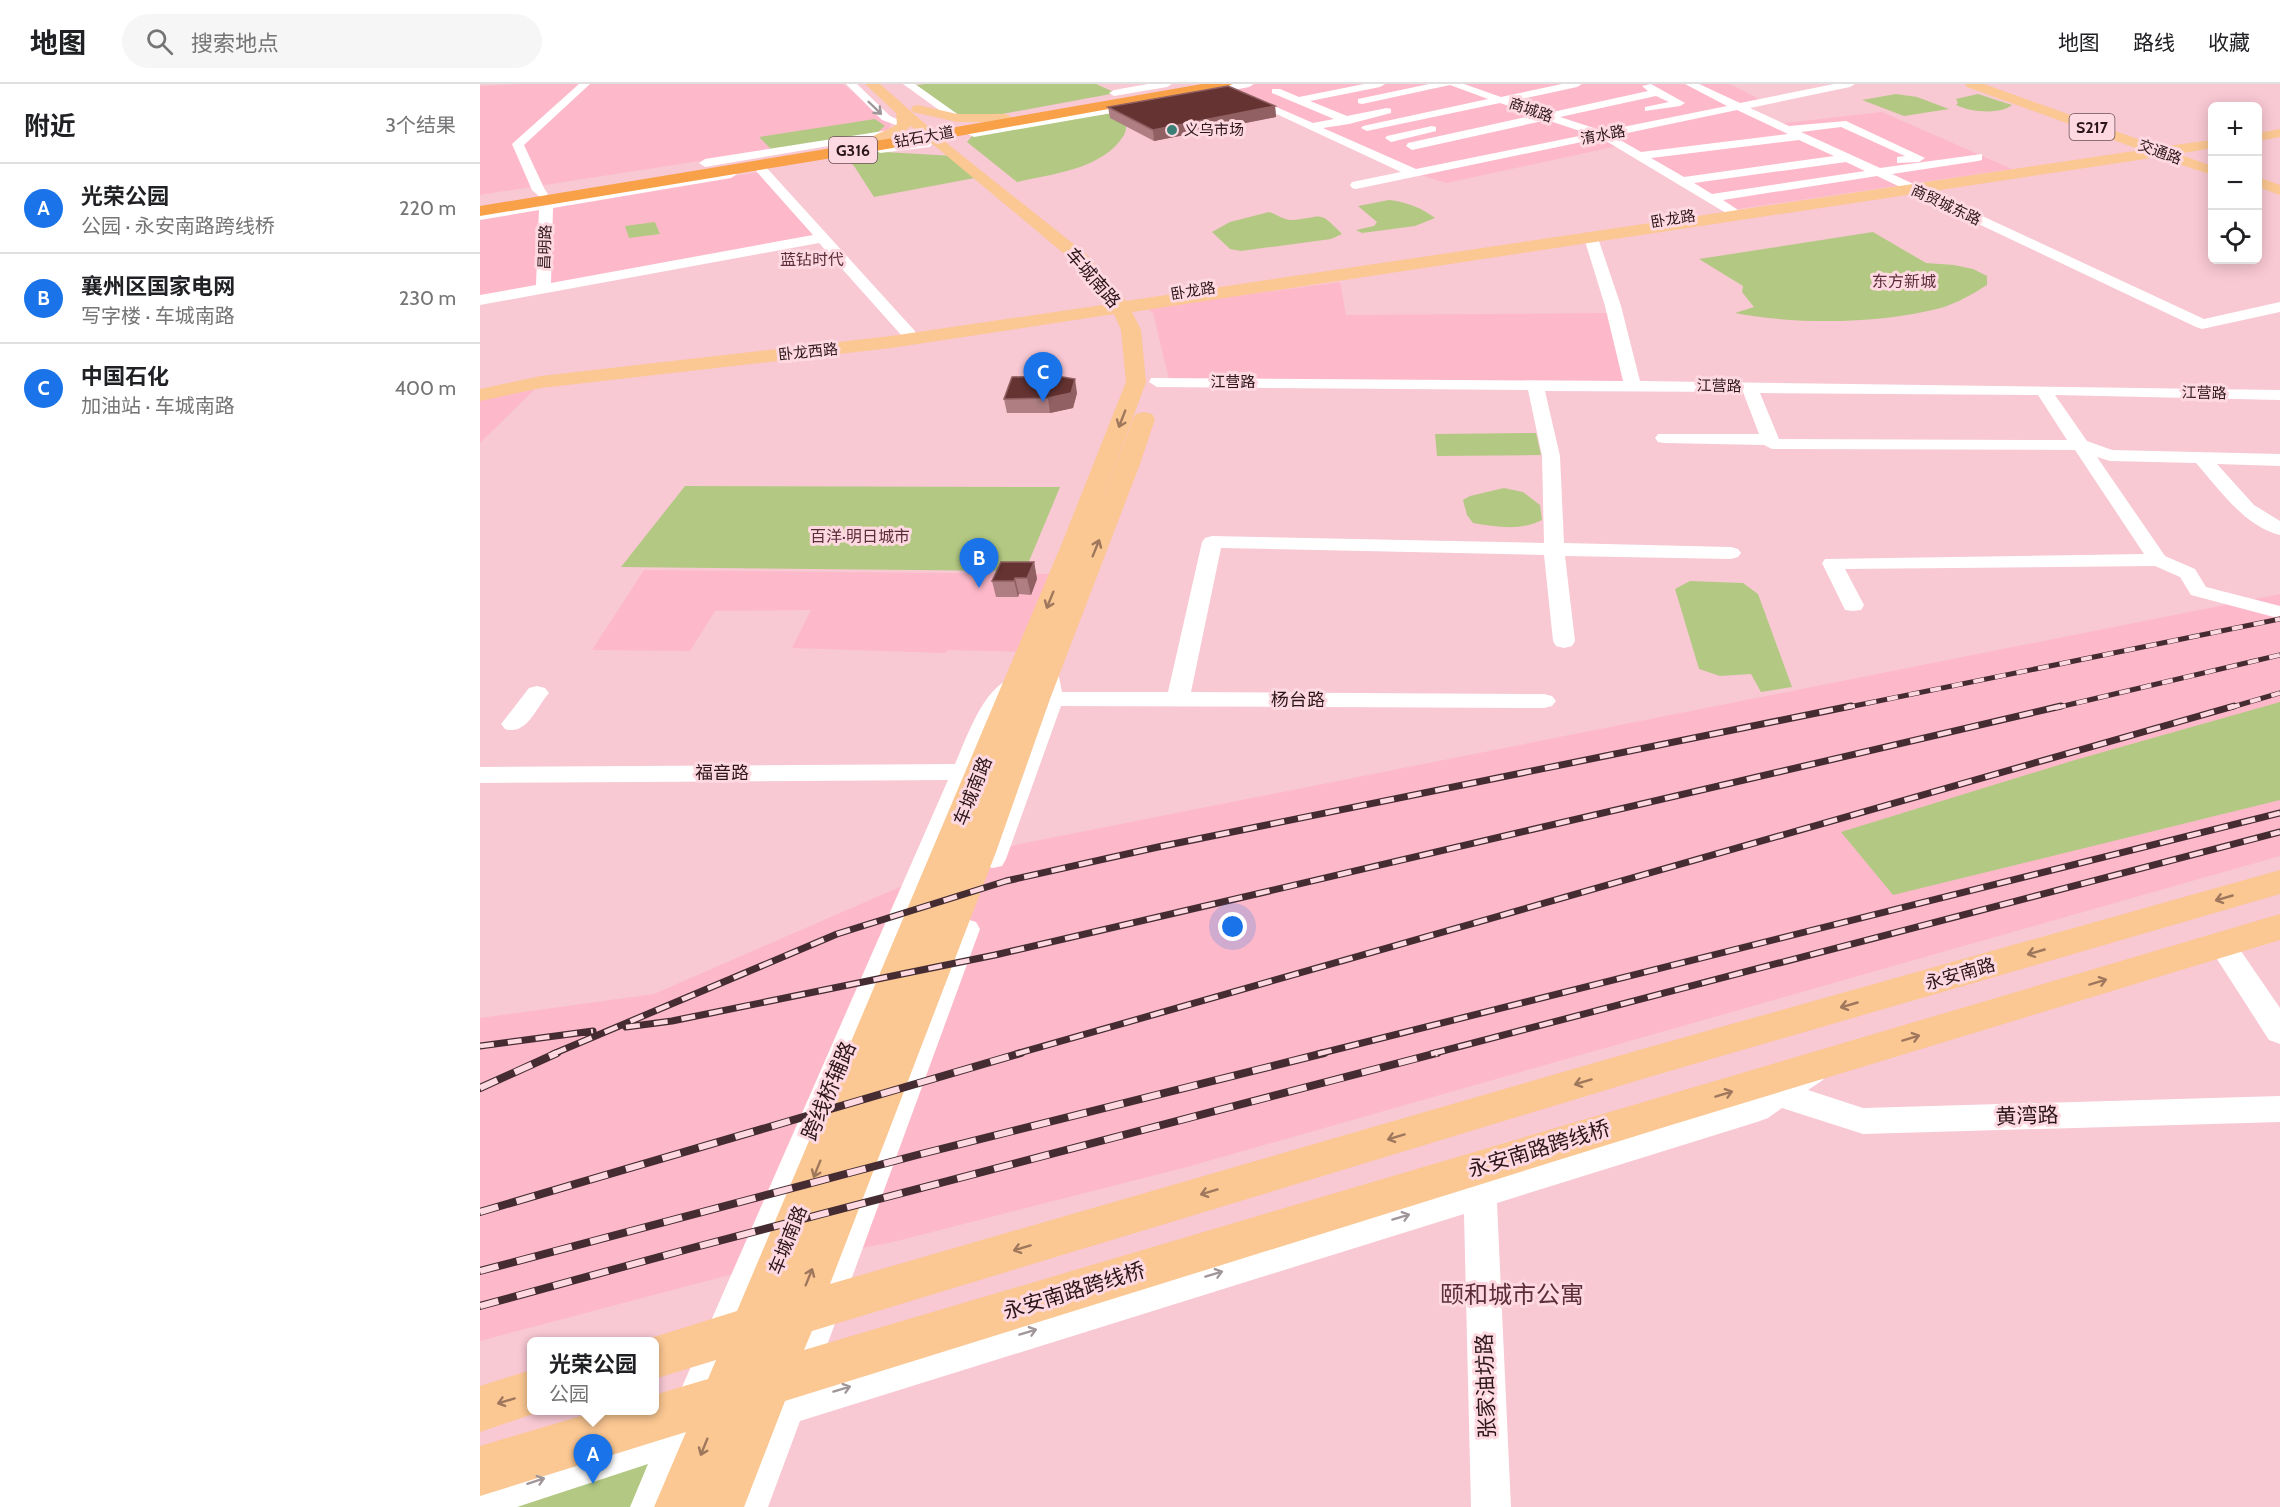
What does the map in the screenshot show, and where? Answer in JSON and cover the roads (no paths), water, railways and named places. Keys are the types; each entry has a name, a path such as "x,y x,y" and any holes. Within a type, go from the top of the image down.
{"highway":[{"name":"钻石大道","path":"480,210 929,131 1001,121 1190,85"},
{"name":"钻石大道","path":"1119,98 1224,86"},
{"name":"钻石大道","path":"480,204 542,198 759,164 929,131"}],"main road":[{"path":"872,84 929,131 1001,121"},
{"path":"889,84 929,131"},
{"name":"交通路","path":"1972,84 2208,164"},
{"name":"交通路","path":"1987,84 2161,149 2208,169"},
{"path":"2262,131 2280,129"},
{"name":"车城南路","path":"679,1507 1039,684 1129,465 1157,382 1150,329 1080,258 929,131"},
{"path":"2262,136 2280,133"},
{"name":"卧龙路","path":"1127,304 1591,238 2208,140"},
{"name":"卧龙路","path":"2161,149 2208,144"},
{"path":"2262,183 2280,190"},
{"name":"卧龙路","path":"1127,304 1731,210 1909,187"},
{"path":"2262,188 2280,195"},
{"name":"车城南路","path":"719,1507 981,852 1039,684 1136,382 1127,304"},
{"name":"卧龙西路","path":"480,389 549,374 908,333 1127,304"},
{"name":"卧龙西路","path":"480,395 541,382 891,342 1127,304"},
{"name":"永安南路","path":"659,1356 1640,1065 2280,882"},
{"path":"2132,925 2171,960"},
{"path":"1820,1065 2280,927"},
{"name":"永安南路跨线桥","path":"480,1471 1820,1065"},
{"path":"480,1409 527,1394"}],"street":[{"path":"542,198 518,144 585,84"},
{"path":"851,84 886,118 929,131"},
{"path":"925,84 910,85 929,131"},
{"path":"685,166 759,164 898,146 929,131 1119,98 1167,84"},
{"path":"480,216 542,198 685,166 929,131 1119,98 1249,84"},
{"path":"1299,100 1381,84"},
{"path":"1320,109 1445,84"},
{"path":"1367,128 1499,94 1577,84"},
{"path":"1643,84 1705,114"},
{"name":"商贸城东路","path":"1690,84 2202,324 2280,307"},
{"name":"淯水路","path":"1356,185 1850,84"},
{"path":"1224,86 1414,173"},
{"name":"商城路","path":"1455,90 1499,94 1526,108 1548,110 1573,125 1603,135 1635,152 1731,210"},
{"path":"1276,91 1430,153"},
{"path":"1412,146 1548,110 1657,92"},
{"path":"1637,112 1680,103"},
{"path":"1311,127 1400,108"},
{"path":"1503,113 1526,108"},
{"path":"1551,130 1594,120"},
{"path":"1745,125 1768,120"},
{"path":"1855,120 1950,161"},
{"path":"1787,130 1842,123 1919,158 1862,165"},
{"path":"1391,138 1447,125"},
{"path":"1635,152 1801,136"},
{"path":"1635,152 1687,137"},
{"path":"1802,150 1825,147"},
{"path":"1458,164 1438,156 1472,148"},
{"path":"1710,198 1978,157"},
{"path":"1683,181 1847,158"},
{"path":"759,164 908,333"},
{"path":"1661,168 1685,165"},
{"path":"480,199 542,198"},
{"name":"昌明路","path":"542,198 543,288"},
{"path":"480,300 822,238"},
{"path":"1591,238 1613,306 1633,386"},
{"name":"江营路","path":"1157,382 2043,390 2280,395"},
{"path":"1535,385 1551,456 1554,549 1564,641"},
{"path":"1749,387 1772,444 2080,445 2110,455 2280,460"},
{"path":"2043,390 2158,560"},
{"path":"1664,438 1771,440"},
{"path":"2202,458 2247,509 2280,529"},
{"path":"1178,699 1212,542 1731,553"},
{"path":"1853,605 1832,563 2158,560 2188,573 2198,591 2274,611"},
{"path":"748,1507 786,1406 1039,684"},
{"name":"杨台路","path":"1039,684 1178,699 1544,701"},
{"name":"跨线桥辅路","path":"650,1507 990,712 1039,684"},
{"path":"513,724 537,693"},
{"name":"福音路","path":"480,775 965,772"},
{"path":"2222,945 2280,1032"},
{"path":"786,1406 1757,1109 1820,1065"},
{"name":"黄湾路","path":"1778,1094 1863,1121 2280,1109"},
{"name":"张家油坊路","path":"1480,1192 1491,1507"},
{"path":"480,1499 681,1434"}],"railway":[{"path":"1844,708 2280,619"},
{"path":"2055,708 2280,655"},
{"path":"2229,708 2280,693"},
{"path":"553,1054 837,934 1006,881 1158,847 1851,706"},
{"path":"626,1027 672,1021 995,955 2061,706"},
{"path":"1016,1054 2234,706"},
{"path":"1318,1054 2280,813"},
{"path":"1431,1054 2280,832"},
{"path":"480,1046 593,1031"},
{"path":"480,1088 557,1053"},
{"path":"480,1212 1021,1053"},
{"path":"480,1271 917,1155 1324,1053"},
{"path":"480,1306 692,1248 1437,1053"}],"place":[{"name":"义乌市场","path":"1172,130"},
{"name":"中国石化","path":"1043,402"},
{"name":"襄州区国家电网","path":"979,588"},
{"name":"光荣公园","path":"593,1484"}],"district":[{"name":"蓝钻时代","path":"812,259"},
{"name":"东方新城","path":"1904,281"},
{"name":"百洋·明日城市","path":"860,536"},
{"name":"颐和城市公寓","path":"1512,1295"}]}
